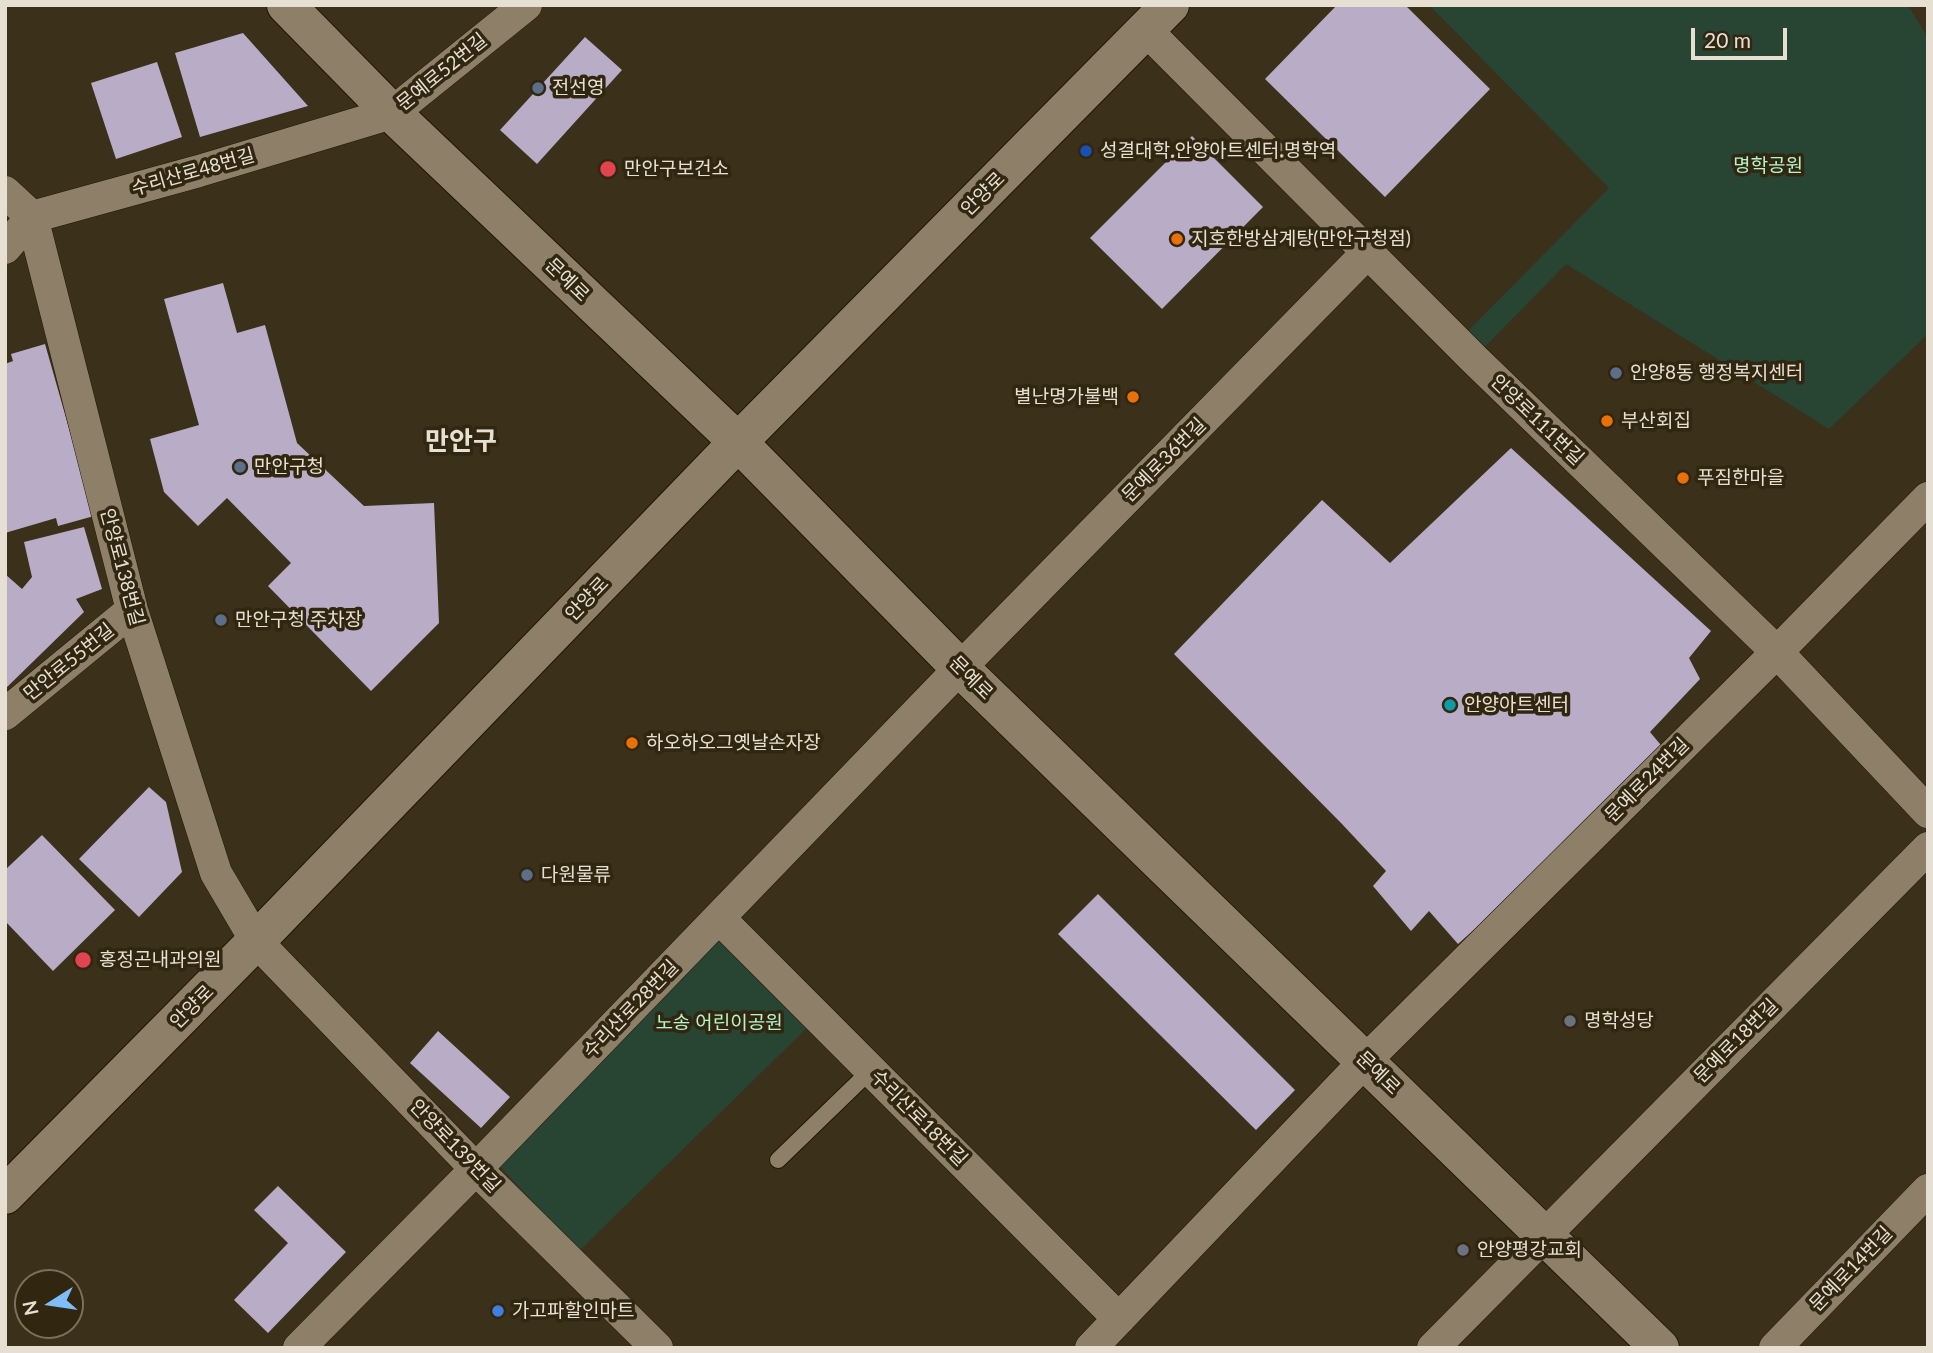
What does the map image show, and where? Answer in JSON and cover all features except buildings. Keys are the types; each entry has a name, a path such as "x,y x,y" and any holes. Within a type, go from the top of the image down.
{"street":[{"name":"문예로","path":"286,5 392,113 738,442 960,668 1660,1348"},
{"name":"문예로52번길","path":"392,113 526,5"},
{"name":"안양로111번길","path":"1158,18 1368,253 1777,652 1928,812"},
{"name":"안양로","path":"5,1195 256,941 738,442 1158,18"},
{"name":"수리산로48번길","path":"33,217 199,172 392,113"},
{"path":"5,192 33,217 5,248"},
{"name":"안양로138번길","path":"33,217 132,610 216,873 256,941"},
{"name":"문예로36번길","path":"960,668 1368,253"},
{"name":"문예로24번길","path":"1365,1061 1777,652 1928,498"},
{"name":"만안로55번길","path":"5,714 132,610"},
{"name":"수리산로28번길","path":"317,1342 476,1169 960,668"},
{"name":"문예로18번길","path":"1433,1348 1928,848"},
{"name":"수리산로18번길","path":"719,918 1119,1319"},
{"name":"안양로139번길","path":"256,941 476,1169 657,1348"},
{"path":"1091,1348 1365,1061"},
{"name":"문예로14번길","path":"1775,1348 1924,1201"}],"lane":[{"path":"778,1160 871,1070"}],"green space":[{"name":"명학공원","path":"1429,5 1908,5 1928,38 1928,334 1829,429 1566,264 1481,351 1465,334 1609,188"},
{"name":"노송 어린이공원","path":"719,931 812,1023 579,1251 493,1159"}],"place":[{"name":"전선영","path":"538,88"},
{"name":"성결대학.안양아트센터.명학역","path":"1086,151"},
{"name":"만안구보건소","path":"608,169"},
{"name":"지호한방삼계탕(만안구청점)","path":"1177,239"},
{"name":"안양8동 행정복지센터","path":"1616,373"},
{"name":"별난명가불백","path":"1133,397"},
{"name":"부산회집","path":"1607,421"},
{"name":"만안구청","path":"240,467"},
{"name":"푸짐한마을","path":"1683,478"},
{"name":"만안구청 주차장","path":"221,620"},
{"name":"안양아트센터","path":"1450,705"},
{"name":"하오하오그옛날손자장","path":"632,743"},
{"name":"다원물류","path":"527,875"},
{"name":"홍정곤내과의원","path":"83,960"},
{"name":"명학성당","path":"1570,1021"},
{"name":"안양평강교회","path":"1463,1250"},
{"name":"가고파할인마트","path":"498,1311"}],"district":[{"name":"만안구","path":"461,442"}]}
